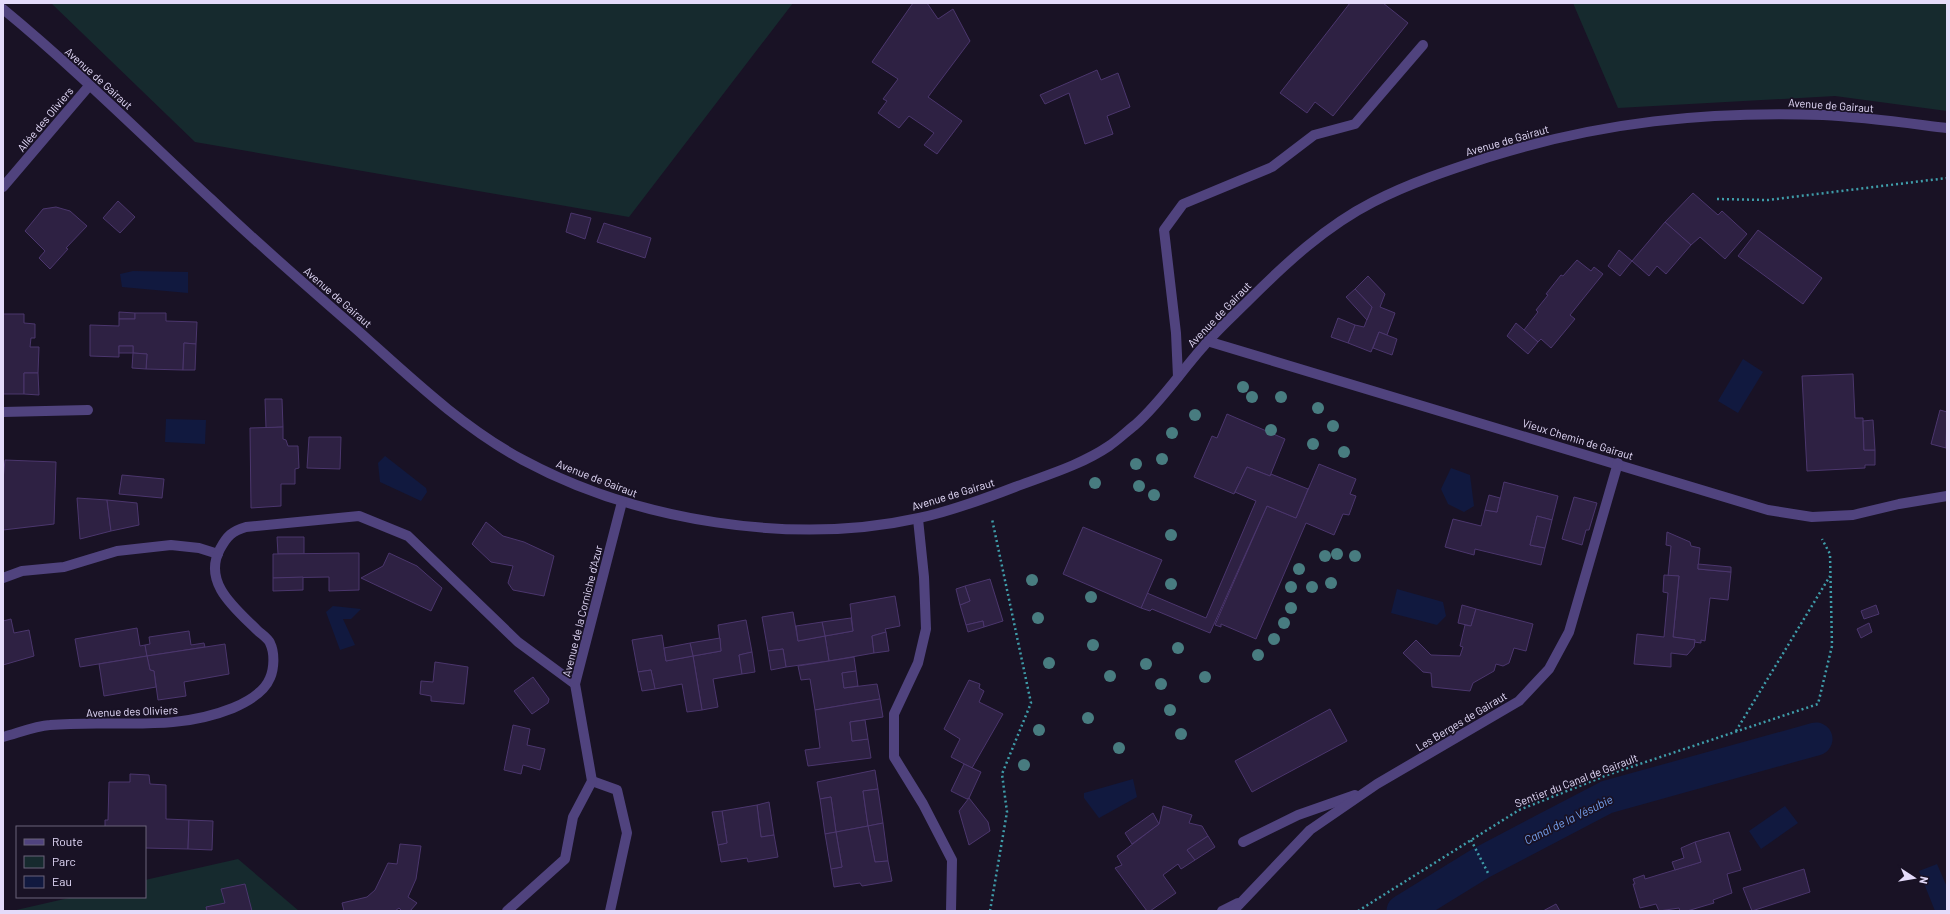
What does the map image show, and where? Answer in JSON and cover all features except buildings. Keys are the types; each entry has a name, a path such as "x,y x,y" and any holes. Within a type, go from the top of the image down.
{"street":[{"name":"Avenue de Gairaut","path":"3,9 34,35 141,132 242,228 460,421 522,460 573,484 622,502 687,517 756,527 802,530 855,528 918,519 987,497 1067,468 1107,448 1140,420 1207,341 1286,264 1321,234 1370,204 1440,172 1522,147 1581,132 1663,119 1740,114 1829,115 1947,128"},
{"path":"1178,377 1176,333 1164,230 1183,204 1272,167 1314,135 1355,124 1423,45"},
{"name":"Allée des Oliviers","path":"3,187 89,86"},
{"name":"Vieux Chemin de Gairaut","path":"1207,341 1618,463 1768,510 1812,517 1853,515 1899,504 1947,496"},
{"path":"3,412 88,410"},
{"name":"Les Berges de Gairaut","path":"1233,911 1310,830 1368,790 1519,701 1549,669 1569,632 1618,463"},
{"name":"Avenue de la Corniche d'Azur","path":"592,781 576,684 622,502"},
{"path":"3,578 22,572 64,567 117,551 171,545 199,548 218,554 225,540 235,530 241,528 359,516 408,536 518,642 576,684"},
{"path":"918,519 924,577 926,629 918,663 894,714 894,757 923,804 952,860 951,911"},
{"name":"Avenue des Oliviers","path":"3,737 49,725 168,724 200,719 241,705 257,696 270,679 274,660 270,642 227,600 217,583 216,565 218,554"},
{"path":"507,911 565,859 573,817 592,781 617,790 627,833 610,911"},
{"path":"1242,842 1298,815 1368,790"},
{"path":"1222,911 1243,900"}],"path":[{"path":"1717,199 1768,200 1947,178"},
{"path":"987,497 1031,703 1002,774 1007,812 990,911"},
{"path":"1735,731 1831,576 1830,554 1812,517"},
{"name":"Sentier du Canal de Gairault","path":"1358,911 1519,810 1610,774 1818,704 1832,646 1831,576"},
{"path":"1471,840 1488,873"}],"green space":[{"path":"51,3 793,3 629,217 195,142"},
{"path":"1573,3 1947,3 1947,111 1835,96 1618,108"},
{"path":"238,859 299,911 12,911 69,898 146,898 146,880"}],"water":[{"path":"133,271 188,272 188,293 122,287 120,274"},
{"path":"1743,359 1763,372 1738,413 1718,401"},
{"path":"166,419 206,420 205,444 165,442"},
{"path":"385,456 426,488 427,492 421,501 380,482 378,463"},
{"path":"1451,468 1470,475 1474,506 1464,512 1448,504 1441,489"},
{"path":"1397,589 1443,602 1446,616 1437,625 1391,613"},
{"path":"333,606 361,609 351,619 343,619 355,645 340,650 326,612"},
{"path":"1133,779 1137,797 1099,818 1084,798 1084,793"},
{"path":"1785,806 1798,823 1761,849 1749,831"},
{"path":"1937,864 1947,887 1946,911 1935,911 1919,871"}],"waterway":[{"name":"Canal de la Vésubie","path":"1403,911 1481,863 1607,797 1816,739"}]}
